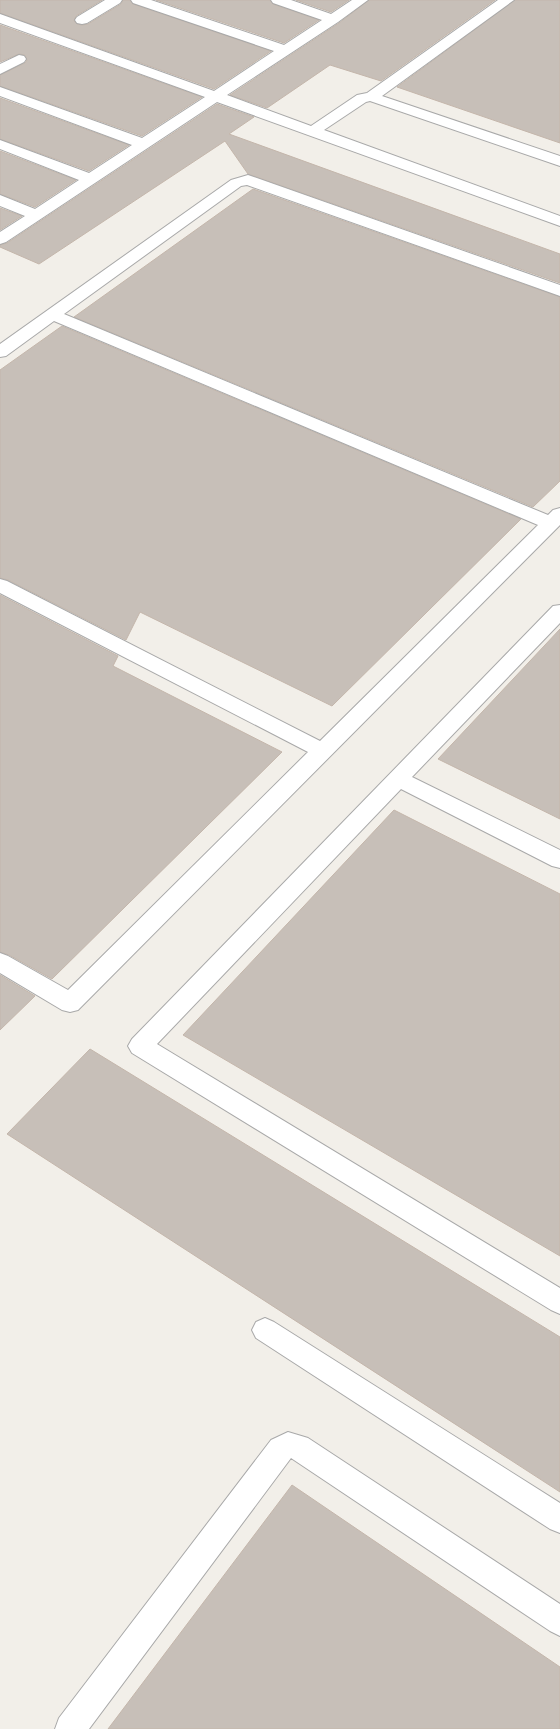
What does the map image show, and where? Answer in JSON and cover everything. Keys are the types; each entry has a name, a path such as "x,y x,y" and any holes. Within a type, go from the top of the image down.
{"lane":[{"path":"82,20 115,0"},
{"path":"138,0 285,50"},
{"path":"278,0 333,18"},
{"path":"0,239 361,0"},
{"path":"371,97 507,0"},
{"path":"0,18 560,221"},
{"path":"0,70 19,59"},
{"path":"0,91 143,144"},
{"path":"312,132 362,98 371,97 560,162"},
{"path":"0,144 91,179"},
{"path":"0,352 236,183 248,180 560,291"},
{"path":"0,200 37,215"},
{"path":"0,962 70,1003 556,519 53,315"},
{"path":"0,585 323,751"},
{"path":"560,611 140,1046 560,1302"},
{"path":"398,779 560,860"},
{"path":"265,1330 560,1519"},
{"path":"70,1729 281,1449 288,1445 298,1447 560,1621"}],"building":[{"path":"0,0 102,0 76,16 74,21 77,24 82,25 88,24 121,4 123,0 130,0 133,4 271,51 214,89 0,13"},
{"path":"156,0 270,0 273,4 319,20 284,43"},
{"path":"296,0 349,0 331,12"},
{"path":"369,0 495,0 381,81 330,65 267,108 230,95 339,23"},
{"path":"515,0 560,0 560,143 397,87"},
{"path":"0,25 202,97 142,136 0,86 0,75 25,63 27,60 25,55 19,54 0,62"},
{"path":"0,98 129,145 89,171 0,139"},
{"path":"217,104 254,117 229,134 560,254 560,283 248,174 225,141 39,264 0,247 0,245 7,243"},
{"path":"0,151 76,180 35,207 0,194"},
{"path":"253,189 560,297 560,481 533,507 74,317"},
{"path":"0,208 22,216 0,230"},
{"path":"62,326 521,519 332,706 140,612 126,640 8,580 0,578 0,370"},
{"path":"0,595 118,656 113,666 282,752 52,979 9,955 0,952"},
{"path":"560,629 560,819 438,759"},
{"path":"394,810 560,894 560,1256 183,1035"},
{"path":"0,975 35,996 0,1030"},
{"path":"90,1049 560,1337 560,1492 7,1134"},
{"path":"292,1485 560,1667 560,1729 108,1729"}]}
